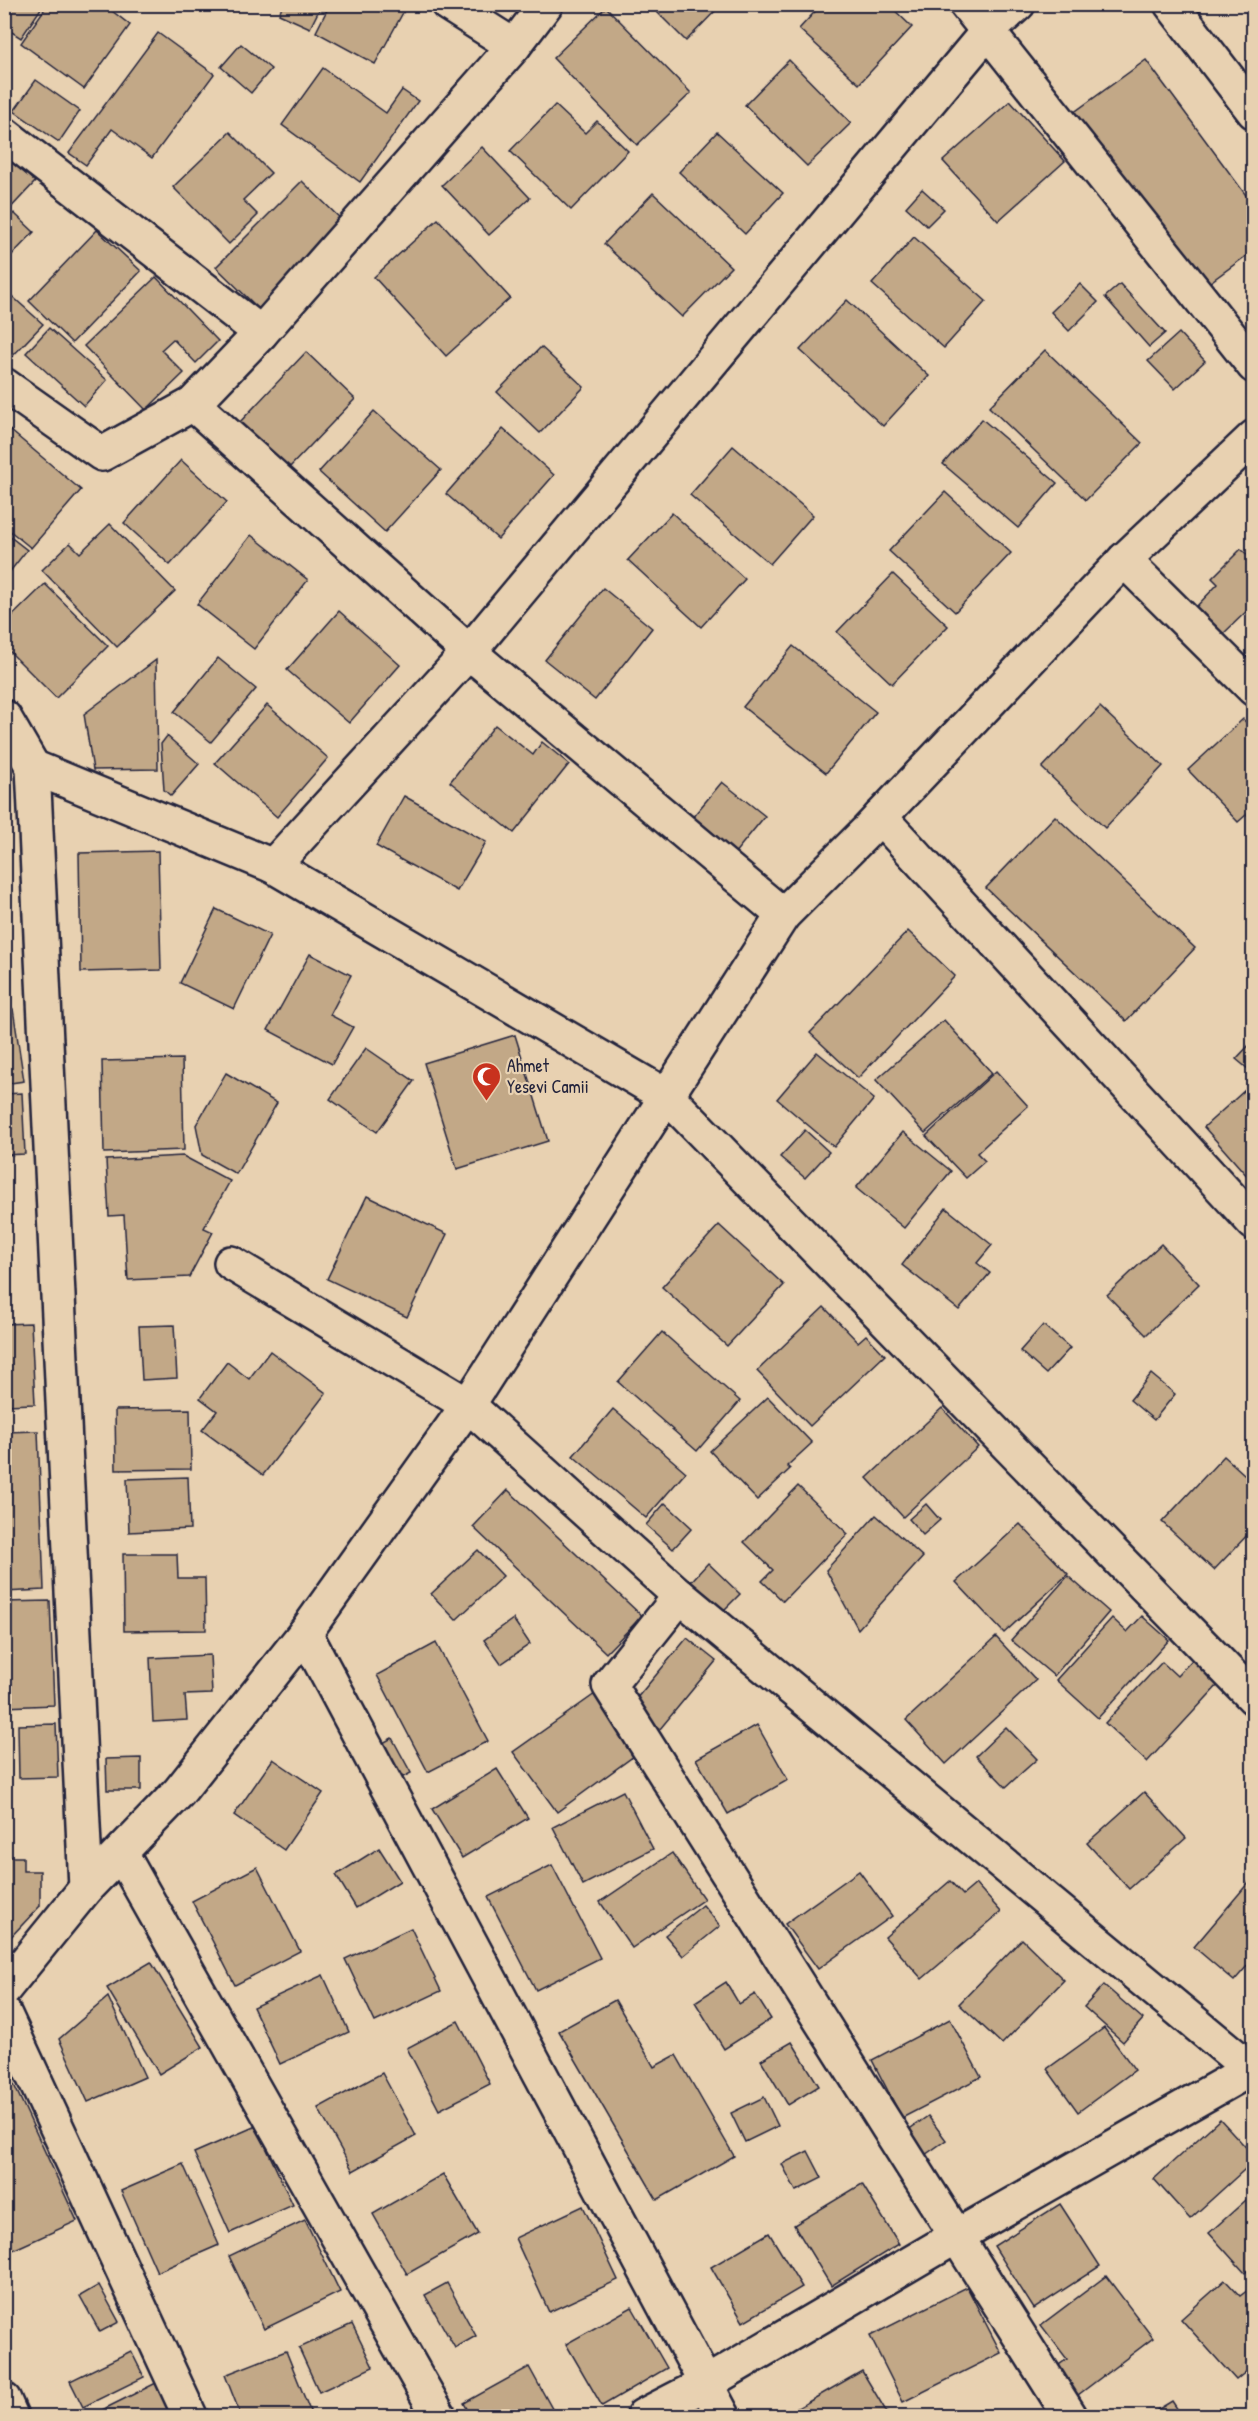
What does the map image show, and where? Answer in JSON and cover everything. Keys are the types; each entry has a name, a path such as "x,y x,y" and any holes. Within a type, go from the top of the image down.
{"street":[{"path":"448,4 514,46"},
{"path":"4,385 102,454 193,404 261,333 514,46 546,4"},
{"path":"966,4 1254,366"},
{"path":"273,866 469,652 987,32 1018,4"},
{"path":"1172,4 1254,112"},
{"path":"4,134 261,333"},
{"path":"193,404 469,652 783,915"},
{"path":"4,1989 86,1888 179,1792 305,1633 468,1405 783,915 1124,560 1254,436"},
{"path":"1124,560 1254,689"},
{"path":"4,717 33,767 86,1888"},
{"path":"33,767 273,866 668,1096 1254,1698"},
{"path":"880,816 1254,1223"},
{"path":"231,1263 468,1405 680,1596 1251,2071 957,2236 705,2384 643,2416"},
{"path":"680,1596 609,1684 1070,2416"},
{"path":"305,1633 723,2416"},
{"path":"122,1852 439,2416"},
{"path":"4,2013 190,2416"},
{"path":"4,2400 11,2416"}],"building":[{"path":"4,4 44,4 21,38 4,27"},
{"path":"48,4 103,4 130,25 84,89 21,43"},
{"path":"283,4 322,4 310,28 279,14"},
{"path":"330,4 402,4 406,7 375,64 316,32"},
{"path":"649,4 722,4 686,41"},
{"path":"822,4 888,4 912,27 859,84 799,29"},
{"path":"606,7 691,93 637,145 553,58"},
{"path":"158,33 214,74 152,158 112,129 86,165 69,153"},
{"path":"241,44 271,69 251,93 221,67"},
{"path":"789,60 851,123 807,166 745,105"},
{"path":"1146,60 1254,206 1254,250 1198,291 1069,116"},
{"path":"323,68 386,113 402,90 418,101 360,182 282,125"},
{"path":"36,80 80,111 59,142 14,111"},
{"path":"1010,101 1065,161 998,221 943,161"},
{"path":"555,105 585,133 597,121 628,151 571,210 510,151"},
{"path":"230,132 271,173 243,200 258,215 229,244 173,187"},
{"path":"717,132 783,193 745,234 679,172"},
{"path":"482,147 530,198 489,235 442,185"},
{"path":"4,154 35,182 4,215"},
{"path":"302,181 348,226 262,312 216,267"},
{"path":"922,189 944,209 927,226 906,207"},
{"path":"653,193 731,267 682,317 604,244"},
{"path":"14,213 34,232 4,263 4,223"},
{"path":"438,219 510,298 446,356 374,277"},
{"path":"97,230 141,271 72,343 29,301"},
{"path":"914,237 986,301 944,348 872,284"},
{"path":"156,277 218,341 196,363 173,339 161,350 184,373 146,410 84,346"},
{"path":"1080,284 1098,302 1069,331 1051,312"},
{"path":"1120,284 1165,333 1149,347 1105,297"},
{"path":"4,289 43,324 4,365"},
{"path":"847,300 929,376 883,426 800,350"},
{"path":"49,328 107,380 84,406 26,353"},
{"path":"1179,333 1205,361 1175,389 1148,361"},
{"path":"541,347 584,387 540,433 497,392"},
{"path":"1045,350 1142,443 1086,500 989,407"},
{"path":"306,352 355,399 288,469 239,423"},
{"path":"374,411 441,470 385,532 319,472"},
{"path":"982,419 1057,483 1018,528 943,464"},
{"path":"4,425 81,490 31,548 4,526"},
{"path":"503,429 554,475 498,539 446,494"},
{"path":"733,446 813,515 770,564 690,495"},
{"path":"181,460 227,502 170,565 124,523"},
{"path":"945,492 1011,553 955,612 889,551"},
{"path":"672,513 745,579 701,627 628,560"},
{"path":"110,524 175,591 117,647 42,570 70,543 80,553"},
{"path":"4,532 27,550 4,579"},
{"path":"251,535 308,580 254,649 197,604"},
{"path":"1241,549 1254,561 1254,604 1221,636 1194,609 1218,584 1212,578"},
{"path":"893,574 948,626 892,684 837,632"},
{"path":"45,584 108,646 56,698 4,646 4,624"},
{"path":"603,588 652,628 595,700 545,660"},
{"path":"339,611 400,665 349,723 287,670"},
{"path":"793,646 876,712 826,773 743,707"},
{"path":"218,658 256,689 211,742 174,712"},
{"path":"156,660 158,769 93,770 84,714"},
{"path":"267,705 328,758 277,817 215,763"},
{"path":"1100,707 1163,766 1105,828 1042,768"},
{"path":"1243,719 1254,731 1254,808 1238,822 1188,770"},
{"path":"495,725 533,755 542,742 569,764 514,833 450,782"},
{"path":"167,736 199,764 171,796 164,790 161,744"},
{"path":"722,782 765,816 734,854 691,819"},
{"path":"404,796 486,842 457,891 376,846"},
{"path":"1055,816 1195,948 1126,1021 986,888"},
{"path":"158,851 161,970 81,972 79,853"},
{"path":"216,909 270,935 234,1009 180,983"},
{"path":"908,931 955,976 858,1078 810,1033"},
{"path":"310,954 351,975 330,1015 353,1027 332,1064 268,1030"},
{"path":"13,1009 24,1081 4,1084 4,1010"},
{"path":"944,1020 992,1073 925,1133 876,1080"},
{"name":"Ahmet Yesevi Camii","path":"515,1035 548,1141 457,1169 424,1063"},
{"path":"1254,1040 1254,1074 1236,1059"},
{"path":"366,1048 414,1081 377,1132 330,1099"},
{"path":"817,1052 874,1099 834,1147 777,1099"},
{"path":"182,1059 184,1150 104,1153 102,1061"},
{"path":"996,1071 1028,1106 977,1153 985,1161 966,1178 926,1136"},
{"path":"226,1073 277,1103 236,1174 202,1155 196,1125"},
{"path":"1254,1082 1254,1174 1249,1178 1204,1127"},
{"path":"22,1093 25,1154 4,1155 4,1094"},
{"path":"805,1130 829,1152 805,1178 780,1157"},
{"path":"903,1132 951,1171 904,1228 856,1188"},
{"path":"183,1156 230,1181 204,1228 213,1232 189,1277 128,1280 124,1215 109,1216 106,1160"},
{"path":"367,1196 447,1234 407,1317 327,1279"},
{"path":"946,1208 992,1245 977,1263 990,1273 959,1310 902,1265"},
{"path":"719,1225 784,1285 727,1346 662,1287"},
{"path":"1161,1244 1199,1284 1146,1335 1107,1295"},
{"path":"824,1307 858,1342 866,1335 885,1355 810,1426 757,1371"},
{"path":"31,1323 35,1404 4,1405 4,1324"},
{"path":"174,1325 177,1378 142,1380 139,1326"},
{"path":"1043,1325 1070,1348 1046,1374 1020,1351"},
{"path":"662,1332 740,1401 697,1451 618,1382"},
{"path":"270,1351 326,1393 263,1475 202,1430 217,1411 200,1398 227,1362 249,1379"},
{"path":"1151,1374 1175,1394 1154,1420 1130,1400"},
{"path":"768,1397 812,1443 787,1466 790,1469 757,1500 710,1451"},
{"path":"942,1408 978,1447 903,1517 867,1478"},
{"path":"190,1409 191,1469 116,1470 115,1410"},
{"path":"613,1409 686,1472 646,1518 573,1456"},
{"path":"38,1431 44,1590 4,1592 4,1432"},
{"path":"1224,1456 1254,1483 1254,1528 1214,1570 1162,1522"},
{"path":"188,1477 190,1529 129,1532 127,1479"},
{"path":"798,1486 848,1534 783,1601 762,1581 773,1570 744,1542"},
{"path":"508,1490 642,1616 606,1653 473,1527"},
{"path":"665,1503 692,1528 673,1549 646,1525"},
{"path":"926,1504 940,1520 923,1535 909,1519"},
{"path":"876,1515 923,1557 858,1629 826,1570"},
{"path":"1020,1524 1068,1574 1004,1633 956,1582"},
{"path":"478,1550 503,1576 456,1620 431,1594"},
{"path":"123,1554 177,1554 178,1578 205,1578 206,1630 124,1631"},
{"path":"708,1563 740,1594 717,1617 686,1587"},
{"path":"1068,1576 1109,1612 1054,1676 1011,1640"},
{"path":"50,1601 54,1705 4,1707 4,1602"},
{"path":"1142,1616 1169,1640 1098,1718 1056,1680 1112,1618 1127,1632"},
{"path":"513,1619 530,1644 501,1664 484,1640"},
{"path":"996,1637 1036,1680 946,1764 906,1720"},
{"path":"687,1638 716,1661 660,1729 631,1705"},
{"path":"436,1643 488,1741 428,1772 377,1675"},
{"path":"210,1655 212,1694 185,1695 187,1720 153,1722 150,1658"},
{"path":"1192,1660 1218,1685 1147,1762 1105,1723 1162,1662 1177,1676"},
{"path":"595,1694 638,1753 557,1812 513,1752"},
{"path":"56,1724 58,1777 19,1778 18,1725"},
{"path":"757,1725 788,1780 728,1814 696,1759"},
{"path":"1006,1727 1037,1759 1006,1787 976,1756"},
{"path":"392,1738 411,1773 397,1780 379,1745"},
{"path":"141,1758 141,1790 107,1790 106,1759"},
{"path":"273,1759 323,1793 284,1850 234,1815"},
{"path":"497,1769 528,1818 462,1858 432,1809"},
{"path":"623,1791 653,1849 583,1885 553,1827"},
{"path":"1144,1792 1186,1838 1129,1889 1087,1843"},
{"path":"379,1848 400,1881 356,1908 336,1875"},
{"path":"672,1853 704,1899 632,1948 600,1902"},
{"path":"4,1857 23,1857 23,1871 40,1871 40,1906 4,1944"},
{"path":"552,1865 600,1958 536,1990 488,1897"},
{"path":"257,1867 300,1951 235,1985 192,1901"},
{"path":"859,1871 892,1916 818,1969 785,1924"},
{"path":"1254,1876 1254,1958 1234,1981 1194,1947"},
{"path":"950,1881 963,1895 976,1884 1001,1912 922,1979 885,1937"},
{"path":"703,1905 720,1926 683,1956 665,1935"},
{"path":"411,1928 441,1991 375,2022 345,1959"},
{"path":"1022,1939 1064,1980 1002,2044 959,2004"},
{"path":"151,1962 203,2047 159,2074 107,1988"},
{"path":"323,1975 349,2032 280,2064 253,2007"},
{"path":"726,1982 739,2004 755,1994 771,2019 724,2049 695,2002"},
{"path":"1104,1985 1143,2019 1123,2042 1084,2007"},
{"path":"108,1997 145,2077 88,2102 59,2039"},
{"path":"615,2000 654,2067 676,2055 734,2156 657,2200 559,2031"},
{"path":"950,2019 981,2077 902,2118 872,2060"},
{"path":"458,2021 490,2084 439,2110 407,2048"},
{"path":"1104,2028 1135,2070 1078,2112 1047,2069"},
{"path":"792,2042 819,2086 788,2105 761,2060"},
{"path":"382,2073 416,2136 353,2171 318,2108"},
{"path":"9,2074 77,2221 4,2254 4,2079"},
{"path":"764,2097 778,2126 745,2142 731,2113"},
{"path":"928,2116 946,2140 922,2157 904,2133"},
{"path":"1220,2119 1254,2156 1254,2161 1190,2219 1154,2179"},
{"path":"256,2126 293,2205 230,2233 194,2153"},
{"path":"808,2151 822,2178 796,2191 782,2164"},
{"path":"183,2164 219,2245 157,2272 121,2191"},
{"path":"443,2174 478,2234 407,2274 373,2214"},
{"path":"862,2184 899,2244 831,2286 794,2225"},
{"path":"1254,2193 1254,2265 1245,2273 1209,2233"},
{"path":"1060,2204 1100,2266 1034,2309 994,2246"},
{"path":"583,2206 618,2280 549,2312 515,2238"},
{"path":"305,2220 340,2292 264,2329 229,2256"},
{"path":"769,2233 802,2287 743,2322 711,2267"},
{"path":"1106,2276 1153,2338 1074,2398 1052,2370 1067,2359 1041,2325"},
{"path":"1225,2280 1240,2296 1252,2287 1254,2289 1254,2365 1236,2380 1181,2319"},
{"path":"447,2283 476,2336 455,2348 425,2295"},
{"path":"99,2285 119,2322 100,2332 80,2296"},
{"path":"967,2287 1001,2353 903,2402 870,2336"},
{"path":"632,2307 667,2368 602,2406 566,2344"},
{"path":"352,2324 373,2367 319,2392 299,2348"},
{"path":"131,2351 144,2377 83,2407 70,2381"},
{"path":"286,2351 312,2416 241,2416 225,2375"},
{"path":"529,2367 556,2416 471,2416 464,2403"},
{"path":"862,2371 889,2416 792,2416 789,2413"},
{"path":"156,2383 172,2416 90,2416"},
{"path":"1172,2401 1182,2416 1149,2415"}],"place":[{"name":"Ahmet Yesevi Camii","path":"486,1102"}]}
